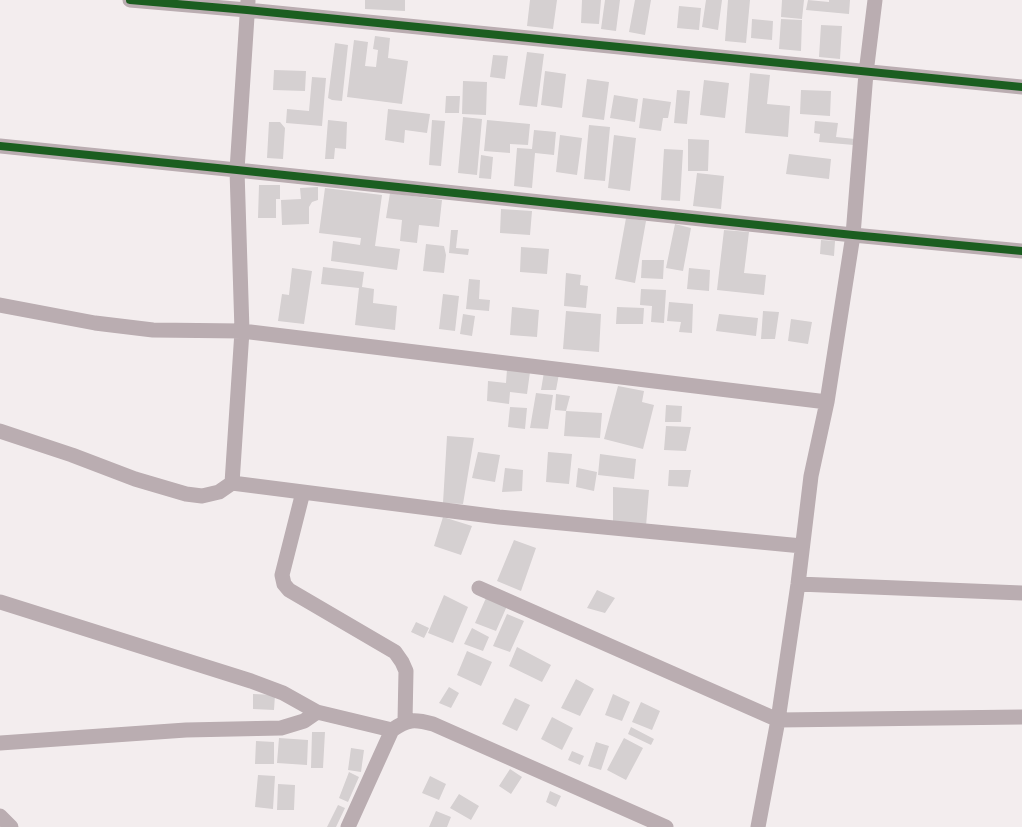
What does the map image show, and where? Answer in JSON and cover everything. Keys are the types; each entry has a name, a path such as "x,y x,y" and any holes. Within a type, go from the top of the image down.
{"street":[{"path":"130,0 248,5 866,73 1022,87"},
{"path":"758,827 778,720 798,584 811,476 828,402 853,235 866,73 875,0"},
{"path":"232,483 242,331 238,170 248,5"},
{"path":"0,146 1022,251"},
{"path":"0,305 94,323 153,330 242,331 828,402"},
{"path":"0,431 72,455 135,479 186,494 202,496 219,492 232,483 499,517 802,546"},
{"path":"303,492 282,575 284,584 289,590 395,652 406,671 405,721"},
{"path":"798,584 1022,593"},
{"path":"479,588 778,720 1022,717"},
{"path":"0,602 251,681 283,693 317,712 392,730"},
{"path":"0,743 186,730 281,728 304,722 317,712"},
{"path":"348,827 392,730 405,721 419,720 666,827"},
{"path":"0,816 11,827"}],"building":[{"path":"365,0 405,0 405,11 365,9"},
{"path":"530,0 557,0 553,29 527,26"},
{"path":"582,0 601,0 599,24 581,23"},
{"path":"605,0 620,0 616,31 601,29"},
{"path":"635,0 651,0 645,35 629,32"},
{"path":"706,0 722,0 718,30 702,27"},
{"path":"728,0 750,0 746,43 725,41"},
{"path":"782,0 804,0 802,19 781,17"},
{"path":"808,0 829,2 829,0 850,0 849,14 806,10"},
{"path":"679,6 701,8 699,30 677,28"},
{"path":"752,19 773,21 772,40 751,38"},
{"path":"781,19 802,20 801,51 779,49"},
{"path":"821,25 842,26 840,59 819,57"},
{"path":"375,36 390,38 388,58 408,61 402,104 347,97 354,40 368,42 365,66 376,67 378,50 373,49"},
{"path":"335,43 348,45 342,101 328,98"},
{"path":"527,52 544,54 537,107 519,105"},
{"path":"493,55 508,56 505,79 490,77"},
{"path":"274,70 306,71 305,91 273,90"},
{"path":"545,71 566,74 562,108 541,105"},
{"path":"750,73 770,75 767,104 790,106 788,137 745,133"},
{"path":"312,77 326,78 322,126 286,123 287,109 309,111"},
{"path":"587,79 609,82 604,120 582,117"},
{"path":"704,80 729,83 725,118 700,115"},
{"path":"463,81 487,82 486,115 462,114"},
{"path":"677,90 690,91 687,124 674,123"},
{"path":"801,90 831,91 830,116 800,114"},
{"path":"614,95 638,99 635,122 610,118"},
{"path":"446,96 460,96 459,113 445,113"},
{"path":"643,98 671,102 668,118 663,118 661,131 639,128"},
{"path":"388,109 430,114 427,133 405,130 404,143 385,140"},
{"path":"463,117 482,119 477,175 458,173"},
{"path":"328,120 347,122 346,149 335,148 334,159 325,159"},
{"path":"432,120 445,121 441,166 429,165"},
{"path":"487,120 530,124 528,145 510,144 510,153 484,151"},
{"path":"815,121 838,123 836,137 855,139 854,145 819,142 820,134 814,133"},
{"path":"269,122 280,122 285,128 283,159 267,158"},
{"path":"589,125 610,127 605,181 584,179"},
{"path":"534,130 556,132 554,155 535,153 532,188 514,186 517,148 532,149"},
{"path":"560,135 582,138 577,175 556,172"},
{"path":"614,135 636,138 630,191 608,188"},
{"path":"688,139 709,140 708,171 688,171"},
{"path":"664,149 683,150 680,201 661,200"},
{"path":"789,154 831,159 829,179 786,174"},
{"path":"481,155 493,157 491,179 479,178"},
{"path":"697,173 724,176 721,209 693,206"},
{"path":"259,185 280,185 280,199 276,199 276,218 258,218"},
{"path":"318,187 318,200 312,202 309,207 309,224 282,225 281,200 301,199 300,188"},
{"path":"325,188 382,195 375,246 400,249 397,270 331,261 333,241 360,245 361,238 319,233"},
{"path":"390,193 442,200 439,227 419,225 417,243 400,241 402,220 386,218"},
{"path":"501,209 532,211 530,235 500,233"},
{"path":"626,218 646,221 635,283 615,279"},
{"path":"675,224 691,228 683,271 666,268"},
{"path":"451,230 458,230 456,248 469,249 468,255 449,253"},
{"path":"724,230 749,232 744,273 766,275 764,295 717,290"},
{"path":"821,240 835,241 834,256 820,254"},
{"path":"426,244 444,246 446,255 444,273 423,271"},
{"path":"521,247 549,249 547,274 520,272"},
{"path":"642,260 664,260 663,279 641,278"},
{"path":"323,267 364,272 362,287 374,289 373,303 397,306 395,330 355,325 359,288 321,284"},
{"path":"292,268 312,271 304,324 278,321 282,294 289,295"},
{"path":"689,268 710,270 709,291 687,289"},
{"path":"566,273 581,275 580,285 588,286 586,308 564,306"},
{"path":"469,279 480,280 479,299 490,300 489,311 466,309"},
{"path":"641,289 666,290 664,323 651,322 652,306 640,305"},
{"path":"443,294 459,296 455,331 439,329"},
{"path":"669,302 693,304 692,333 679,332 681,322 667,321"},
{"path":"512,307 539,310 537,337 510,335"},
{"path":"617,307 644,308 643,324 616,324"},
{"path":"566,311 601,314 599,352 563,349"},
{"path":"763,311 779,312 775,339 761,339"},
{"path":"463,314 475,316 472,336 460,334"},
{"path":"719,314 758,318 756,336 716,331"},
{"path":"791,319 812,322 808,344 788,341"},
{"path":"507,369 530,372 527,394 510,392 509,404 487,401 488,381 506,383"},
{"path":"544,372 559,374 556,390 541,390"},
{"path":"618,386 644,391 642,402 654,405 643,449 604,439"},
{"path":"536,393 553,395 548,429 530,428"},
{"path":"556,394 570,396 566,411 555,410"},
{"path":"666,405 682,406 681,422 665,422"},
{"path":"510,407 527,408 525,429 508,427"},
{"path":"566,411 602,413 600,438 564,436"},
{"path":"666,426 691,427 686,451 664,450"},
{"path":"447,436 474,438 463,504 443,503"},
{"path":"478,452 500,455 495,482 472,478"},
{"path":"548,452 572,454 569,484 546,482"},
{"path":"600,454 636,459 634,479 598,475"},
{"path":"505,468 523,470 522,491 502,492"},
{"path":"578,468 597,472 594,491 576,487"},
{"path":"669,470 691,470 688,487 668,486"},
{"path":"613,487 649,490 646,526 613,521"},
{"path":"443,517 472,526 461,555 434,546"},
{"path":"514,540 536,548 521,591 497,581"},
{"path":"597,590 615,598 605,613 587,608"},
{"path":"444,595 468,607 453,643 428,633"},
{"path":"486,598 507,606 496,631 475,623"},
{"path":"507,614 524,621 510,652 493,646"},
{"path":"416,622 429,628 424,638 411,632"},
{"path":"472,628 489,637 483,651 464,644"},
{"path":"517,647 551,665 542,682 509,666"},
{"path":"467,651 492,662 481,686 457,675"},
{"path":"576,679 594,689 580,716 561,708"},
{"path":"449,687 459,693 451,708 439,703"},
{"path":"253,694 275,695 274,710 253,709"},
{"path":"613,694 630,702 622,721 605,715"},
{"path":"515,698 530,705 517,731 502,724"},
{"path":"641,702 660,711 652,730 632,722"},
{"path":"552,717 573,728 562,750 541,739"},
{"path":"631,727 654,739 651,745 628,734"},
{"path":"312,732 325,732 323,768 311,768"},
{"path":"279,738 308,740 307,765 277,763"},
{"path":"624,738 643,748 626,780 607,770"},
{"path":"256,741 274,742 274,764 255,764"},
{"path":"596,742 609,746 601,770 588,766"},
{"path":"351,748 364,750 361,772 348,770"},
{"path":"572,751 584,756 580,765 568,760"},
{"path":"510,769 522,777 511,794 499,786"},
{"path":"349,772 359,777 348,802 339,798"},
{"path":"258,775 275,776 273,809 255,807"},
{"path":"430,776 446,784 439,800 422,793"},
{"path":"278,784 295,785 294,810 277,810"},
{"path":"550,791 561,796 556,807 546,802"},
{"path":"459,794 479,806 471,820 450,808"},
{"path":"338,805 345,808 336,827 327,827"},
{"path":"436,811 451,817 447,827 429,827"}],"cycle path":[{"path":"130,0 1022,87"},
{"path":"0,146 1022,251"}]}
